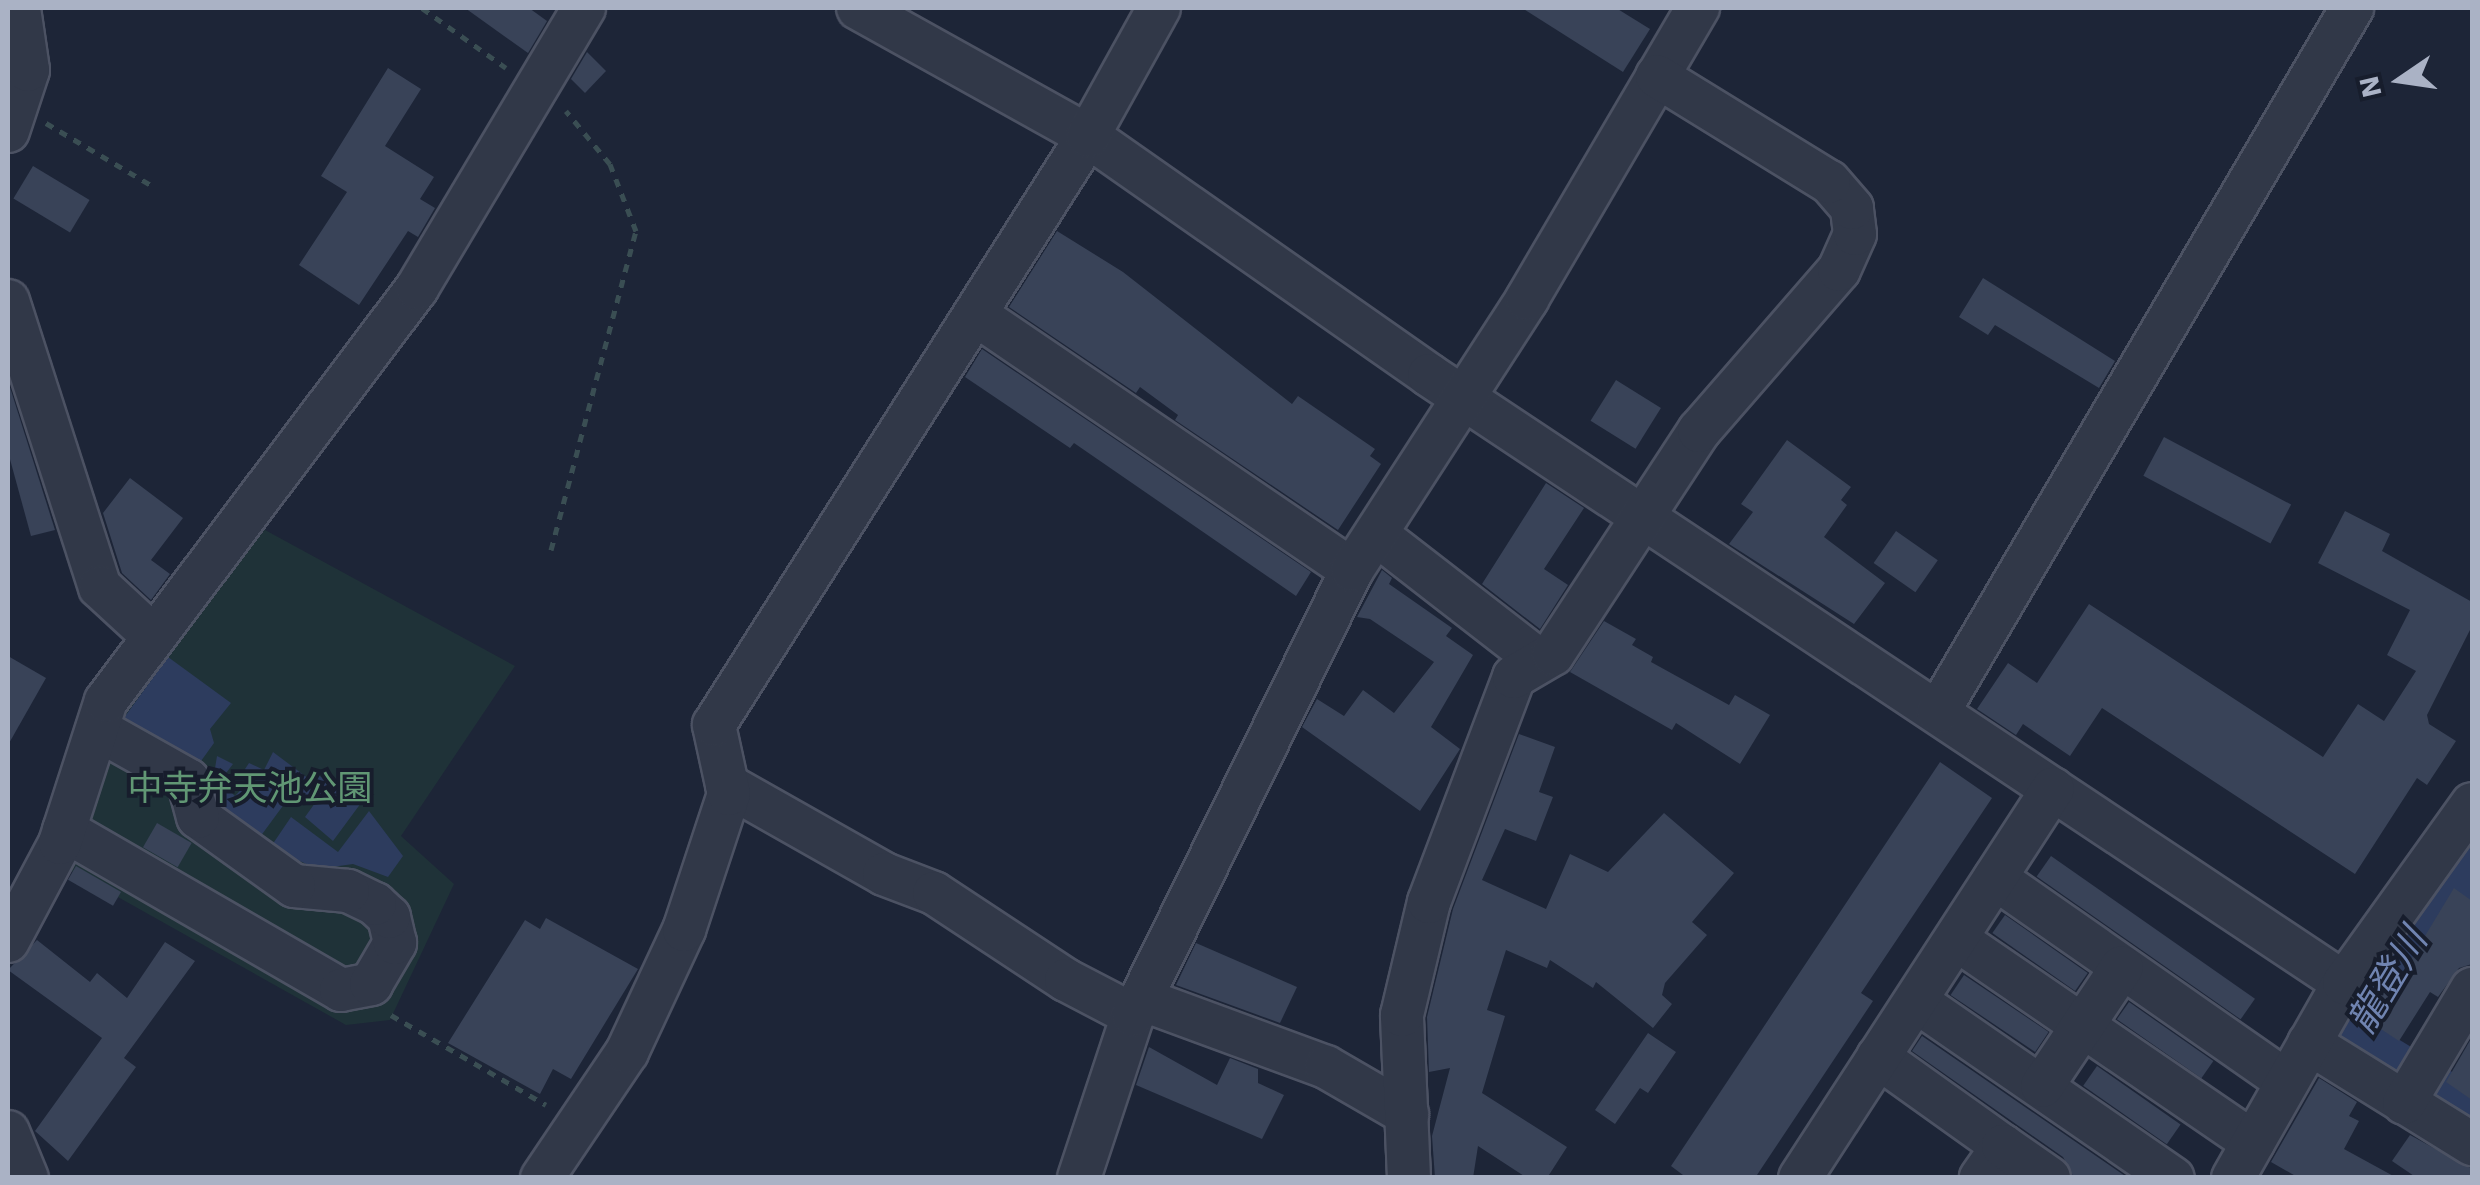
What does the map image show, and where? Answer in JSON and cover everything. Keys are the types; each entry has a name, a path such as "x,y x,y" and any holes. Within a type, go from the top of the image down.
{"street":[{"path":"14,119 28,70 20,8"},
{"path":"8,941 64,830 106,701 417,288 584,8"},
{"path":"858,8 1088,136 1466,397 2344,983"},
{"path":"542,1178 627,1052 684,930 727,785 714,725 1088,136 1159,8"},
{"path":"1078,1178 1137,1007 1352,570 1466,397 1698,8"},
{"path":"1938,712 2352,8"},
{"path":"1409,1178 1402,1015 1429,902 1514,677 1553,654 1699,432 1839,270 1855,234 1852,208 1829,182 1657,76"},
{"path":"8,301 100,587 154,636"},
{"path":"975,314 1352,570"},
{"path":"1376,534 1540,662"},
{"path":"64,830 341,990 371,984 395,943 390,918 348,891 294,886 198,816 188,780 97,729"},
{"path":"727,785 884,874 949,902 1066,980 1137,1007 1326,1067 1406,1114"},
{"path":"1800,1178 2053,789"},
{"path":"1956,939 2086,1026 2243,1160 2344,983 2472,804"},
{"path":"1995,878 2287,1082"},
{"path":"2042,1086 2086,1026 2122,967"},
{"path":"2404,1102 2472,989"},
{"path":"1916,1000 2173,1178"},
{"path":"2309,1043 2472,1144"},
{"path":"1878,1058 1992,1162 2049,1178"},
{"path":"8,1132 27,1178"}],"path":[{"path":"422,8 588,129 610,164 636,231 551,550"},
{"path":"14,119 151,185"},
{"path":"341,990 578,1124"}],"green space":[{"name":"中寺弁天池公園","path":"254,524 515,666 401,836 454,884 390,1020 346,1025 59,864 110,706"}],"water":[{"path":"168,657 231,703 210,729 214,743 196,768 118,726"},
{"path":"273,752 309,779 315,773 361,803 333,841 305,817 315,803 296,788 260,837 209,805 217,756 233,764 220,781 235,796 251,779 245,769 249,763 264,770"},
{"path":"369,811 403,856 388,877 353,864 318,869 270,848 291,817 338,852"}],"building":[{"path":"465,8 529,8 547,21 528,53"},
{"path":"1522,8 1616,8 1650,29 1623,72"},
{"path":"587,52 606,71 585,93 571,79"},
{"path":"388,68 421,89 385,146 434,177 420,199 435,208 418,237 408,231 359,305 299,265 347,192 321,176"},
{"path":"33,166 90,200 70,233 13,199"},
{"path":"1057,231 1123,272 1292,404 1298,396 1375,449 1370,456 1381,464 1338,530 1175,420 1178,415 1140,387 1136,393 1009,307"},
{"path":"1983,278 2115,361 2099,388 1995,325 1988,335 1959,317"},
{"path":"982,349 1311,572 1296,596 1074,443 1070,448 965,377"},
{"path":"1616,380 1661,408 1636,449 1591,421"},
{"path":"8,381 55,530 31,536 8,452"},
{"path":"2164,437 2291,505 2270,543 2143,476"},
{"path":"1787,440 1851,487 1841,500 1847,505 1824,537 1885,583 1854,624 1729,544 1753,512 1741,504"},
{"path":"130,478 183,518 151,560 170,574 151,600 122,573 103,513"},
{"path":"1546,483 1584,508 1544,569 1568,585 1540,629 1482,584"},
{"path":"2345,511 2390,534 2382,551 2472,602 2472,626 2427,715 2429,724 2456,741 2427,785 2417,778 2355,874 2102,708 2070,756 2023,724 2016,735 1977,709 2008,663 2037,683 2089,604 2323,757 2358,704 2384,721 2416,671 2387,655 2410,610 2318,563"},
{"path":"1896,531 1938,560 1915,592 1874,563"},
{"path":"1382,570 1392,578 1389,584 1452,628 1446,636 1473,655 1431,727 1460,749 1420,811 1302,727 1317,699 1344,716 1363,690 1394,713 1434,662 1370,619 1357,617"},
{"path":"1604,621 1636,639 1632,645 1653,657 1651,662 1729,705 1735,695 1770,715 1740,764 1676,723 1672,730 1570,672"},
{"path":"8,656 46,678 8,745"},
{"path":"1519,734 1555,747 1539,792 1553,797 1536,841 1505,829 1482,880 1546,909 1570,854 1608,872 1664,813 1734,873 1692,922 1707,935 1665,983 1662,995 1672,1004 1653,1028 1596,982 1593,988 1550,960 1547,968 1506,950 1487,1010 1505,1016 1482,1093 1567,1147 1547,1178 1527,1178 1478,1146 1473,1178 1435,1178 1432,1136 1450,1068 1429,1072 1427,1017 1453,909"},
{"path":"1940,762 1992,798 1861,993 1873,1001 1755,1178 1687,1178 1671,1166"},
{"path":"157,823 192,843 178,867 143,847"},
{"path":"2051,856 2255,999 2241,1019 2037,876"},
{"path":"76,866 121,892 113,906 68,880"},
{"path":"2454,888 2472,901 2472,964 2459,968 2438,997 2430,992 2399,1041 2364,1018 2391,974 2399,979"},
{"path":"2005,915 2088,973 2075,991 1992,933"},
{"path":"546,918 638,969 571,1079 553,1069 540,1094 448,1043 525,920 540,929"},
{"path":"37,940 90,982 97,973 127,998 165,942 195,961 124,1058 136,1067 68,1161 35,1131 102,1038 8,970"},
{"path":"1196,943 1297,987 1280,1023 1176,985"},
{"path":"1964,975 2049,1032 2035,1052 1951,995"},
{"path":"2129,1002 2213,1061 2201,1078 2117,1019"},
{"path":"1648,1033 1676,1052 1648,1093 1640,1088 1615,1124 1595,1110"},
{"path":"1922,1036 2128,1178 2074,1178 2063,1157 1912,1051"},
{"path":"2472,1037 2472,1100 2446,1082"},
{"path":"1149,1047 1217,1085 1230,1058 1258,1069 1258,1083 1284,1095 1262,1139 1136,1085"},
{"path":"2097,1066 2181,1125 2167,1144 2083,1086"},
{"path":"2319,1078 2357,1102 2349,1116 2359,1121 2344,1149 2397,1178 2299,1178 2271,1162"},
{"path":"2410,1135 2472,1169 2472,1178 2417,1178 2392,1161"}],"waterway":[{"name":"龍登川","path":"2472,852 2344,1038 2472,1116"}]}
